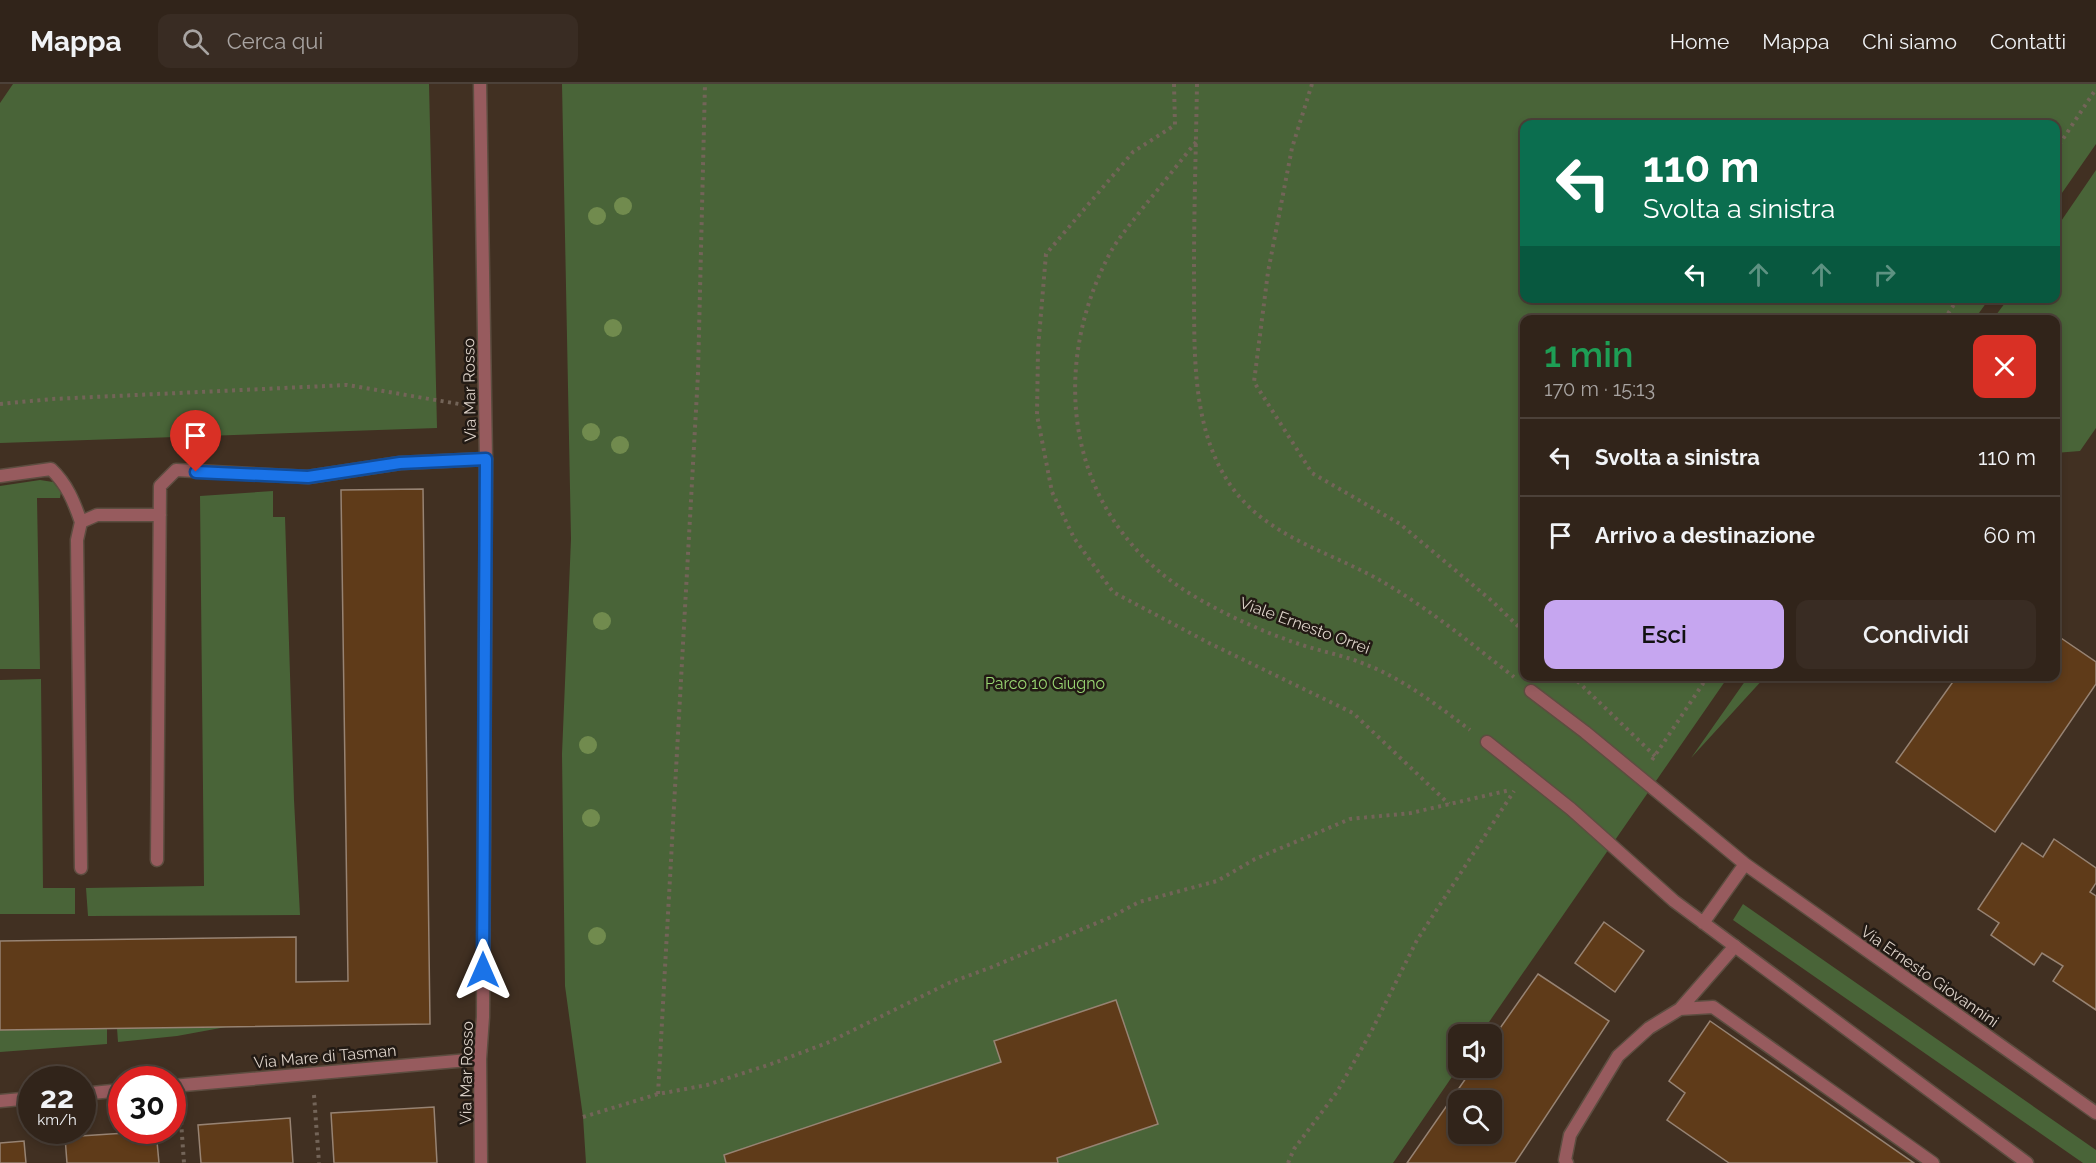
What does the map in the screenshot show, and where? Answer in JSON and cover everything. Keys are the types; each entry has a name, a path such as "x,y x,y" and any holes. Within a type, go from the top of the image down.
{"street":[{"name":"Via Mar Rosso","path":"480,84 486,459 481,1163"},
{"path":"157,860 160,486 176,470 308,477 400,463 486,459"},
{"path":"0,476 51,469 62,480 72,496 81,522 77,540 81,868"},
{"path":"81,522 97,515 160,515"},
{"name":"Via Ernesto Giovannini","path":"1531,691 1585,732 1745,864 2096,1113"},
{"path":"1487,742 1544,787 1674,901 2027,1163"},
{"path":"1703,922 1745,864"},
{"path":"1567,1163 1565,1160 1569,1135 1618,1056 1649,1028 1680,1010 1735,946"},
{"path":"1680,1010 1713,1007 1933,1163"},
{"name":"Via Mare di Tasman","path":"186,1085 480,1059"},
{"path":"0,1101 18,1099"}],"path":[{"path":"658,1094 698,374 705,84"},
{"path":"1174,84 1174,125 1133,152 1046,254 1038,349 1037,415 1052,492 1074,538 1113,592 1209,643 1353,713 1449,804"},
{"path":"1197,84 1194,266 1196,378 1201,414 1214,457 1240,496 1263,519 1313,548 1367,573 1405,595 1531,691"},
{"path":"1312,84 1292,148 1268,272 1254,382 1312,473 1400,524 1520,629"},
{"path":"2060,144 2096,89"},
{"name":"Viale Ernesto Orrei","path":"1196,142 1121,236 1108,258 1091,301 1080,339 1075,387 1080,437 1086,465 1096,492 1109,515 1132,546 1153,566 1188,592 1236,619 1263,630 1382,671 1420,694 1487,742"},
{"path":"0,404 52,399 347,385 437,400"},
{"path":"1577,681 1655,756"},
{"path":"1640,778 1705,681"},
{"path":"584,1118 658,1094 707,1085 827,1043 949,983 1101,921 1139,902 1217,881 1255,860 1350,819 1411,813 1516,788 1417,940 1338,1092 1294,1149 1288,1163"},
{"path":"313,1074 319,1163"},
{"path":"182,1144 184,1163"}],"green space":[{"path":"13,84 429,84 437,428 0,443 0,103"},
{"name":"Parco 10 Giugno","path":"562,84 2096,84 2096,144 2060,196 2060,120 1520,120 1520,303 1986,303 1978,315 1520,315 1520,681 1725,681 1488,1024 1448,1024 1448,1078 1451,1078 1393,1163 586,1163 583,1117 565,986 562,754 571,539"},
{"path":"2096,170 2096,428 2080,451 2060,453 2060,315 1996,315 2005,303 2060,303 2060,223"},
{"path":"40,480 53,482 61,492 60,498 37,498 40,669 0,669 0,486"},
{"path":"273,491 273,517 285,517 300,915 88,916 86,888 204,886 200,496"},
{"path":"41,679 43,888 75,888 75,914 0,914 0,680"},
{"path":"1745,681 1761,681 1691,758"},
{"path":"1743,904 2096,1150 2096,1163 2083,1163 1733,920"},
{"path":"226,1027 177,1036 118,1042 117,1028"},
{"path":"107,1028 107,1044 0,1052 0,1030"}],"building":[{"path":"423,489 430,1024 0,1030 0,941 296,937 296,982 348,981 341,490"},
{"path":"2060,637 2096,662 2096,684 1995,832 1896,762 1953,681 2060,681"},
{"path":"2054,839 2096,868 2096,883 2090,892 2096,896 2096,1010 2053,981 2063,966 2042,953 2034,965 1991,935 1999,923 1978,909 2022,843 2043,857"},
{"path":"1604,922 1644,951 1615,992 1575,963"},
{"path":"1538,974 1609,1021 1515,1163 1407,1163 1448,1104 1448,1144 1502,1144 1502,1090 1458,1090 1466,1078 1502,1078 1502,1025"},
{"path":"1116,1000 1158,1124 1057,1158 1058,1163 726,1163 724,1155 1001,1062 994,1041"},
{"path":"1710,1021 1914,1163 1729,1163 1667,1120 1685,1093 1669,1081"},
{"path":"434,1107 437,1163 334,1163 331,1113"},
{"path":"290,1118 293,1163 201,1163 198,1125"},
{"path":"108,1134 108,1144 157,1144 159,1163 67,1163 66,1144 96,1144 96,1135"},
{"path":"18,1142 18,1144 24,1144 26,1163 0,1163 0,1143"}],"route":[{"path":"196,472 308,477 400,463 486,459 483,970"}]}
